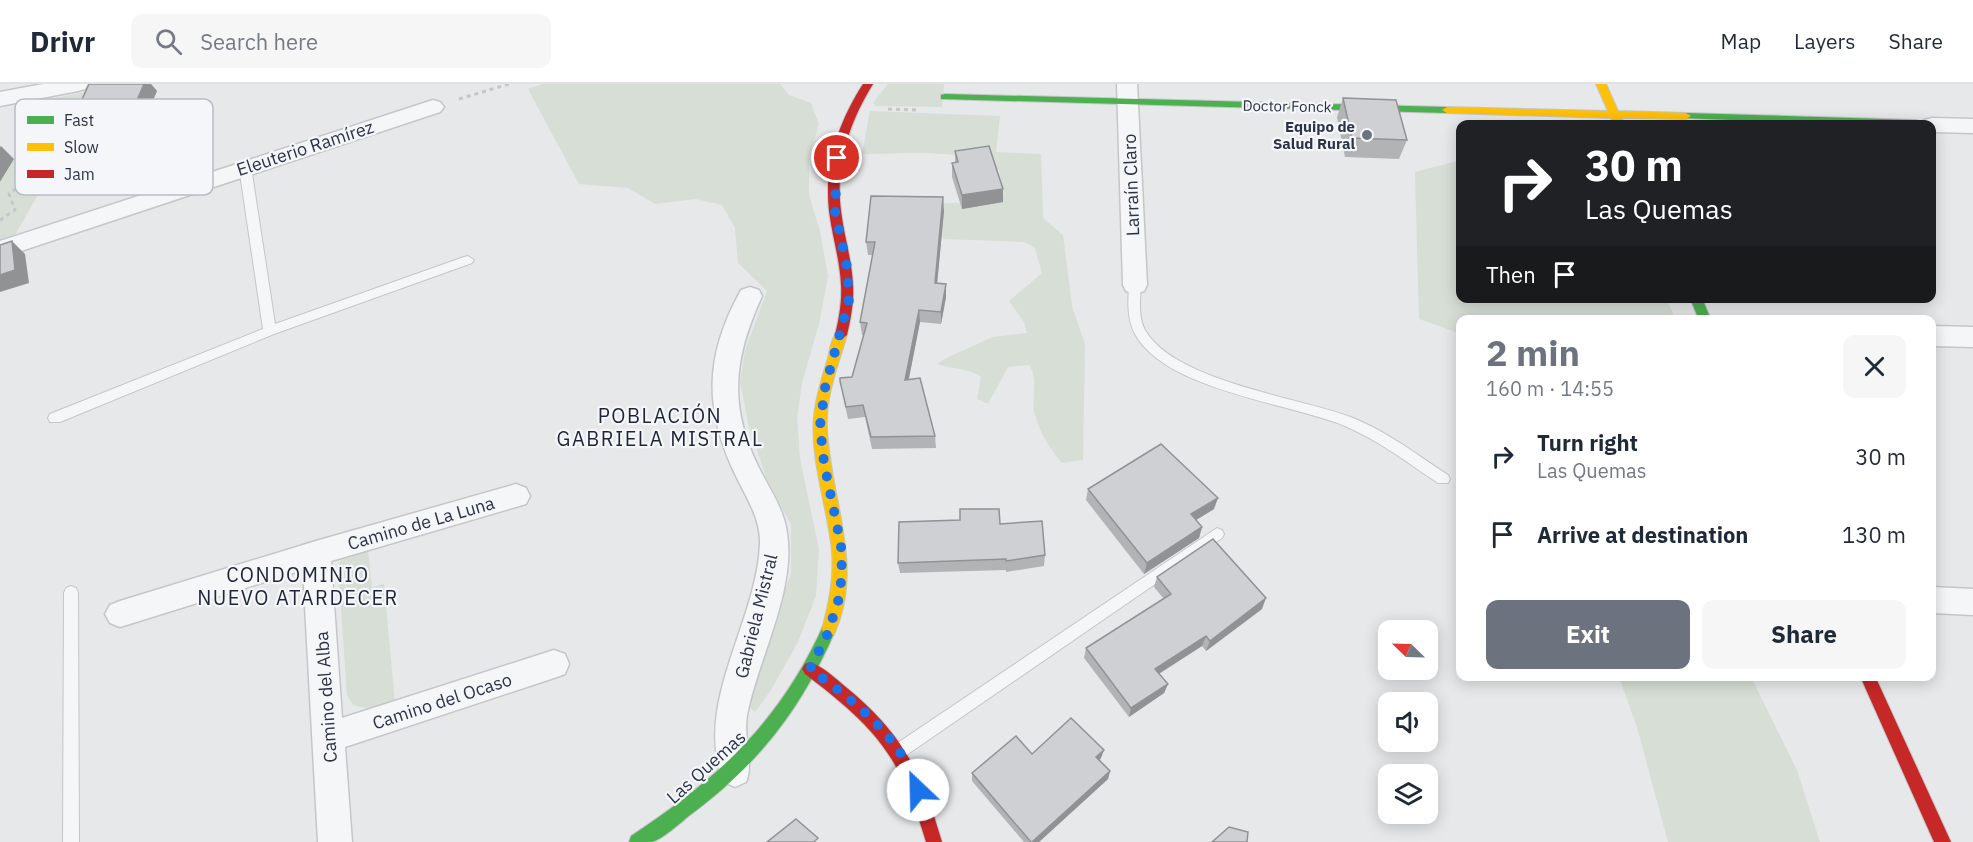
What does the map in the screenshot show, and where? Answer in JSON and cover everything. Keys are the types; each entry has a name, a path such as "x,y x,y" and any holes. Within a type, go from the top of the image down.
{"main road":[{"name":"Las Quemas","path":"637,842 671,824 735,771 762,741 810,669 827,635 838,602 842,575 841,545 824,463 820,426 825,388 849,300 847,267 835,211 834,186 844,127 852,108 868,84"},
{"path":"1601,84 1617,119"},
{"name":"Doctor Fonck","path":"945,97 1127,93 1617,119 1677,120"},
{"path":"810,669 854,701 892,740 913,775 934,842"},
{"path":"1869,681 1943,842"}],"street":[{"path":"0,99 78,84"},
{"name":"Larraín Claro","path":"1127,93 1135,285"},
{"name":"Eleuterio Ramírez","path":"213,178 433,107"},
{"path":"1936,125 1973,126"},
{"name":"Eleuterio Ramírez","path":"0,250 162,195"},
{"name":"Gabriela Mistral","path":"735,771 729,745 733,708 765,596 774,552 774,528 740,458 727,418 722,384 726,354 735,324 750,296"},
{"path":"1936,336 1973,337"},
{"name":"Camino de La Luna","path":"120,614 316,553 516,496"},
{"name":"Camino del Alba","path":"316,553 330,737 335,842"},
{"path":"1936,600 1973,602"},
{"name":"Camino del Ocaso","path":"330,737 554,664"}],"lane":[{"path":"245,167 270,331"},
{"path":"55,418 270,331 468,260"},
{"path":"1135,285 1133,315 1147,343 1187,371 1222,384 1319,410 1352,423 1443,479"},
{"path":"899,751 1217,534"},
{"path":"71,592 71,842"}],"path":[{"path":"433,107 509,84"},
{"path":"852,108 930,110"},
{"path":"0,219 15,210 9,194 15,190"}],"shaded area":[{"path":"543,84 780,84 789,95 811,103 819,124 809,156 809,195 820,231 828,276 819,324 802,383 797,418 800,459 819,549 816,596 797,644 771,690 755,712 747,705 757,655 791,575 791,525 766,477 748,423 740,382 745,350 767,291 738,263 735,228 722,205 696,199 655,204 628,188 579,184 528,89"},
{"path":"888,84 944,84 942,107 875,106 873,103"},
{"path":"97,90 92,99 48,99"},
{"path":"870,111 1000,116 996,152 1041,154 1043,218 1063,235 1072,306 1085,344 1083,460 1062,463 1046,440 1035,415 1034,377 1029,365 1008,367 988,404 977,399 981,377 971,372 937,364 993,337 1027,333 1024,322 1009,301 1042,273 1035,248 1024,242 943,239 937,218 942,203 991,203 1004,194 999,170 985,163 952,155 862,154"},
{"path":"15,157 15,195 38,195 9,246 0,249 0,183"},
{"path":"1456,161 1456,303 1669,303 1673,315 1456,315 1456,332 1419,319 1415,172"},
{"path":"368,550 372,587 384,584 395,703 375,710 353,705 347,695 338,565 342,559"},
{"path":"1620,681 1753,681 1797,770 1820,842 1668,842 1637,727"}],"building":[{"path":"89,84 144,84 138,99 82,99"},
{"path":"1343,98 1396,100 1407,140 1352,138"},
{"path":"989,146 1003,189 962,195 952,163 958,162 955,151"},
{"path":"871,196 943,197 935,283 946,284 941,312 919,310 905,380 920,378 935,436 871,437 863,405 846,407 840,378 852,377 867,323 860,322 875,242 866,242"},
{"path":"12,241 15,270 0,275 0,245"},
{"path":"1161,444 1218,498 1191,514 1202,527 1147,563 1088,489"},
{"path":"960,509 999,509 1000,524 1042,521 1045,555 1006,561 1006,559 898,563 899,522 960,520"},
{"path":"1213,539 1266,598 1210,641 1206,636 1155,669 1168,684 1131,708 1086,648 1171,594 1157,577"},
{"path":"1071,718 1104,750 1096,757 1110,771 1031,842 972,773 1016,736 1032,754"},
{"path":"796,819 818,838 814,842 767,842"},
{"path":"1229,827 1248,832 1247,842 1212,842"}],"traffic: fast":[{"path":"945,97 1447,110"},
{"path":"1686,116 1802,120"},
{"path":"1698,303 1703,315"},
{"path":"637,842 697,800 751,751 796,694 829,629"}],"traffic: slow":[{"path":"1601,84 1617,120"},
{"path":"1447,110 1686,116"},
{"path":"829,629 837,603 840,578 839,553 822,455 820,417 827,382 841,335"}],"traffic: jam":[{"path":"841,335 847,285 835,211 834,177 845,129 851,113 868,84"},
{"path":"810,669 858,707 891,742 915,784 934,842"},
{"path":"1869,681 1943,842"}],"place":[{"name":"Equipo de Salud Rural","path":"1367,135"}],"district":[{"name":"POBLACIÓN GABRIELA MISTRAL","path":"660,426"},
{"name":"CONDOMINIO NUEVO ATARDECER","path":"298,586"}],"route":[{"path":"837,158 834,186 835,211 847,267 849,300 825,388 820,426 824,463 841,545 842,575 838,602 827,635 810,669 854,701 892,740 913,775 918,790"}]}
